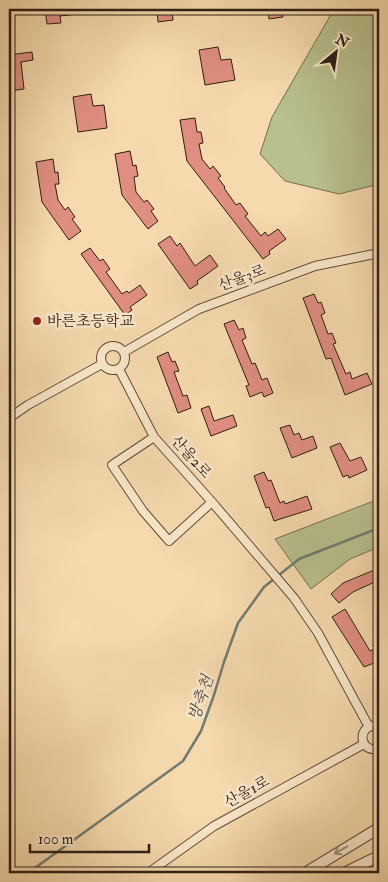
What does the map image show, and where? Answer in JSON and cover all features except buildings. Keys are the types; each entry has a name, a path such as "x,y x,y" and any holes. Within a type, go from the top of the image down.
{"street":[{"name":"산울3로","path":"124,352 198,309 315,266 379,253"},
{"path":"114,346 124,352 125,364 119,369 110,370 102,364 102,354 106,348 114,346"},
{"path":"9,418 28,405 102,364"},
{"name":"산울2로","path":"119,369 154,437 294,598 318,633 369,726"},
{"path":"154,437 112,464 143,511 169,540 212,502"},
{"path":"379,726 369,726 363,733 364,744 372,750 379,749"},
{"name":"산울1로","path":"148,873 214,826 364,744"},
{"path":"305,873 379,828"},
{"path":"344,873 379,856"}],"green space":[{"path":"334,9 379,9 379,184 339,194 285,181 260,154 272,117"},
{"path":"379,499 379,547 350,559 311,589 275,539"}],"waterway":[{"name":"방축천","path":"28,873 183,761 201,731 238,623 264,587 299,559 379,528"}],"place":[{"name":"바른초등학교","path":"37,321"}]}
